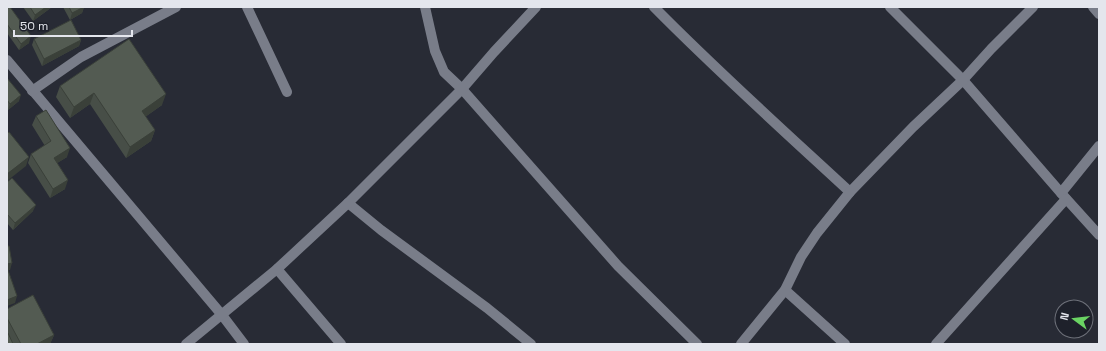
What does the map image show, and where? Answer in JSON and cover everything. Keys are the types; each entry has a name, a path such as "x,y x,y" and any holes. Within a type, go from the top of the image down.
{"street":[{"path":"32,91 81,57 176,7"},
{"path":"246,7 286,92"},
{"path":"425,7 435,51 444,72 462,89 618,266 696,344"},
{"path":"186,344 277,268 348,203 462,89 536,7"},
{"path":"654,7 695,49 749,100 850,192"},
{"path":"890,7 963,80 1063,196 1099,235"},
{"path":"741,344 785,290 801,257 817,233 850,192 913,127 963,80 991,49 1033,7"},
{"path":"1093,7 1099,14"},
{"path":"7,60 222,315 244,344"},
{"path":"936,344 1063,196 1099,146"},
{"path":"348,203 381,230 487,308 531,344"},
{"path":"277,268 341,344"},
{"path":"785,290 845,344"}],"building":[{"path":"7,7 10,7 31,36 21,44 7,24"},
{"path":"30,7 46,7 35,15"},
{"path":"69,7 84,7 72,13"},
{"path":"71,20 81,40 44,59 34,39"},
{"path":"129,39 166,94 142,111 155,130 130,147 94,93 74,107 60,86"},
{"path":"7,78 21,95 10,104 7,100"},
{"path":"46,110 70,148 54,158 68,180 53,189 31,154 51,141 36,116"},
{"path":"9,132 29,157 7,174 7,134"},
{"path":"12,178 36,205 15,223 7,214 7,182"},
{"path":"7,246 9,246 12,263 7,264"},
{"path":"7,270 17,296 7,300"},
{"path":"33,295 54,335 37,344 21,344 7,318 7,309"},
{"path":"8,333 13,344 7,344"}]}
